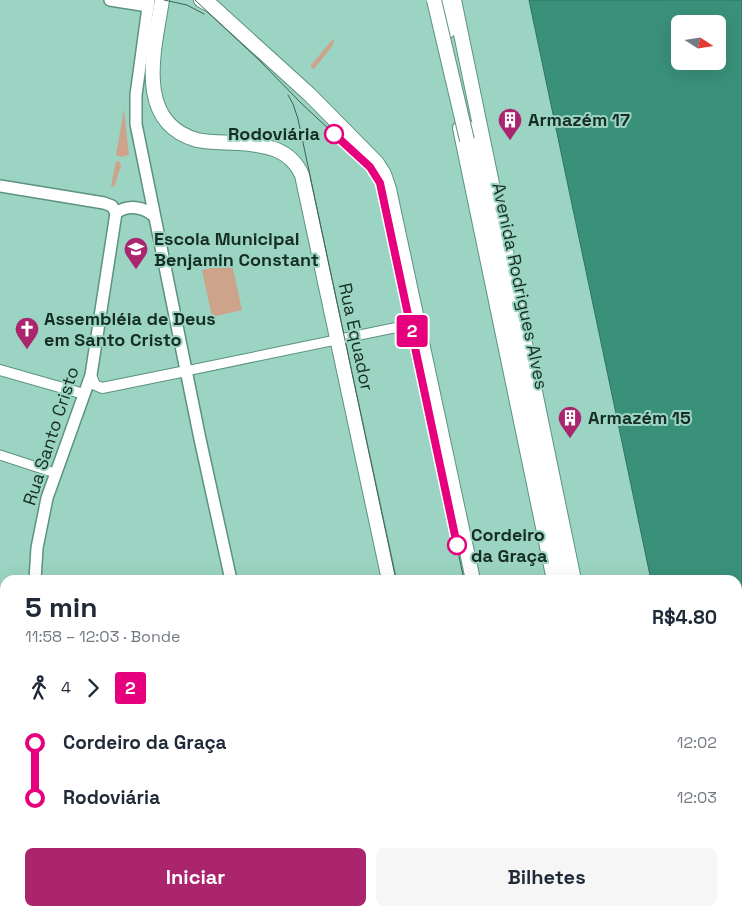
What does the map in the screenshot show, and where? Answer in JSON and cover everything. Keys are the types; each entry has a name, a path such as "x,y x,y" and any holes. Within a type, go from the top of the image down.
{"main road":[{"path":"110,0 149,3 137,86 136,112 154,216 230,575"},
{"name":"Rua Equador","path":"162,0 152,76 153,94 160,112 174,128 194,139 207,142 258,144 273,148 291,158 304,179 388,575"},
{"path":"434,0 467,140 483,195"},
{"name":"Avenida Rodrigues Alves","path":"434,0 553,575"},
{"name":"Avenida Rodrigues Alves","path":"441,0 561,575"},
{"name":"Avenida Rodrigues Alves","path":"454,0 573,575"},
{"path":"206,2 310,95 377,163 384,174 389,189 472,575"},
{"path":"0,186 104,203 112,206 116,213 123,209 137,208 148,211 154,216"},
{"name":"Rua Santo Cristo","path":"35,575 37,548 42,520 55,474 90,375 116,213"}],"street":[{"path":"90,375 95,385 102,388 418,323"},
{"path":"0,370 84,394"},
{"path":"0,455 55,474"}],"shaded area":[{"path":"529,0 742,0 742,575 650,575"},
{"path":"333,39 333,45 314,69 311,67 311,65"},
{"path":"124,109 129,155 121,157 116,155"},
{"path":"116,161 120,162 121,166 114,187 111,186"},
{"path":"232,264 242,310 212,317 202,270"}],"tram line":[{"path":"164,0 187,5 204,14"},
{"path":"195,0 370,167 380,183 463,575"},
{"path":"288,95 298,119 395,575"},
{"name":"2","path":"334,134 370,167 383,191 457,545"}],"place":[{"name":"Rodoviária","path":"334,134"},
{"name":"Armazém 17","path":"510,141"},
{"name":"Escola Municipal Benjamin Constant","path":"136,270"},
{"name":"Assembléia de Deus em Santo Cristo","path":"27,350"},
{"name":"Armazém 15","path":"570,439"},
{"name":"Cordeiro da Graça","path":"457,545"}]}
